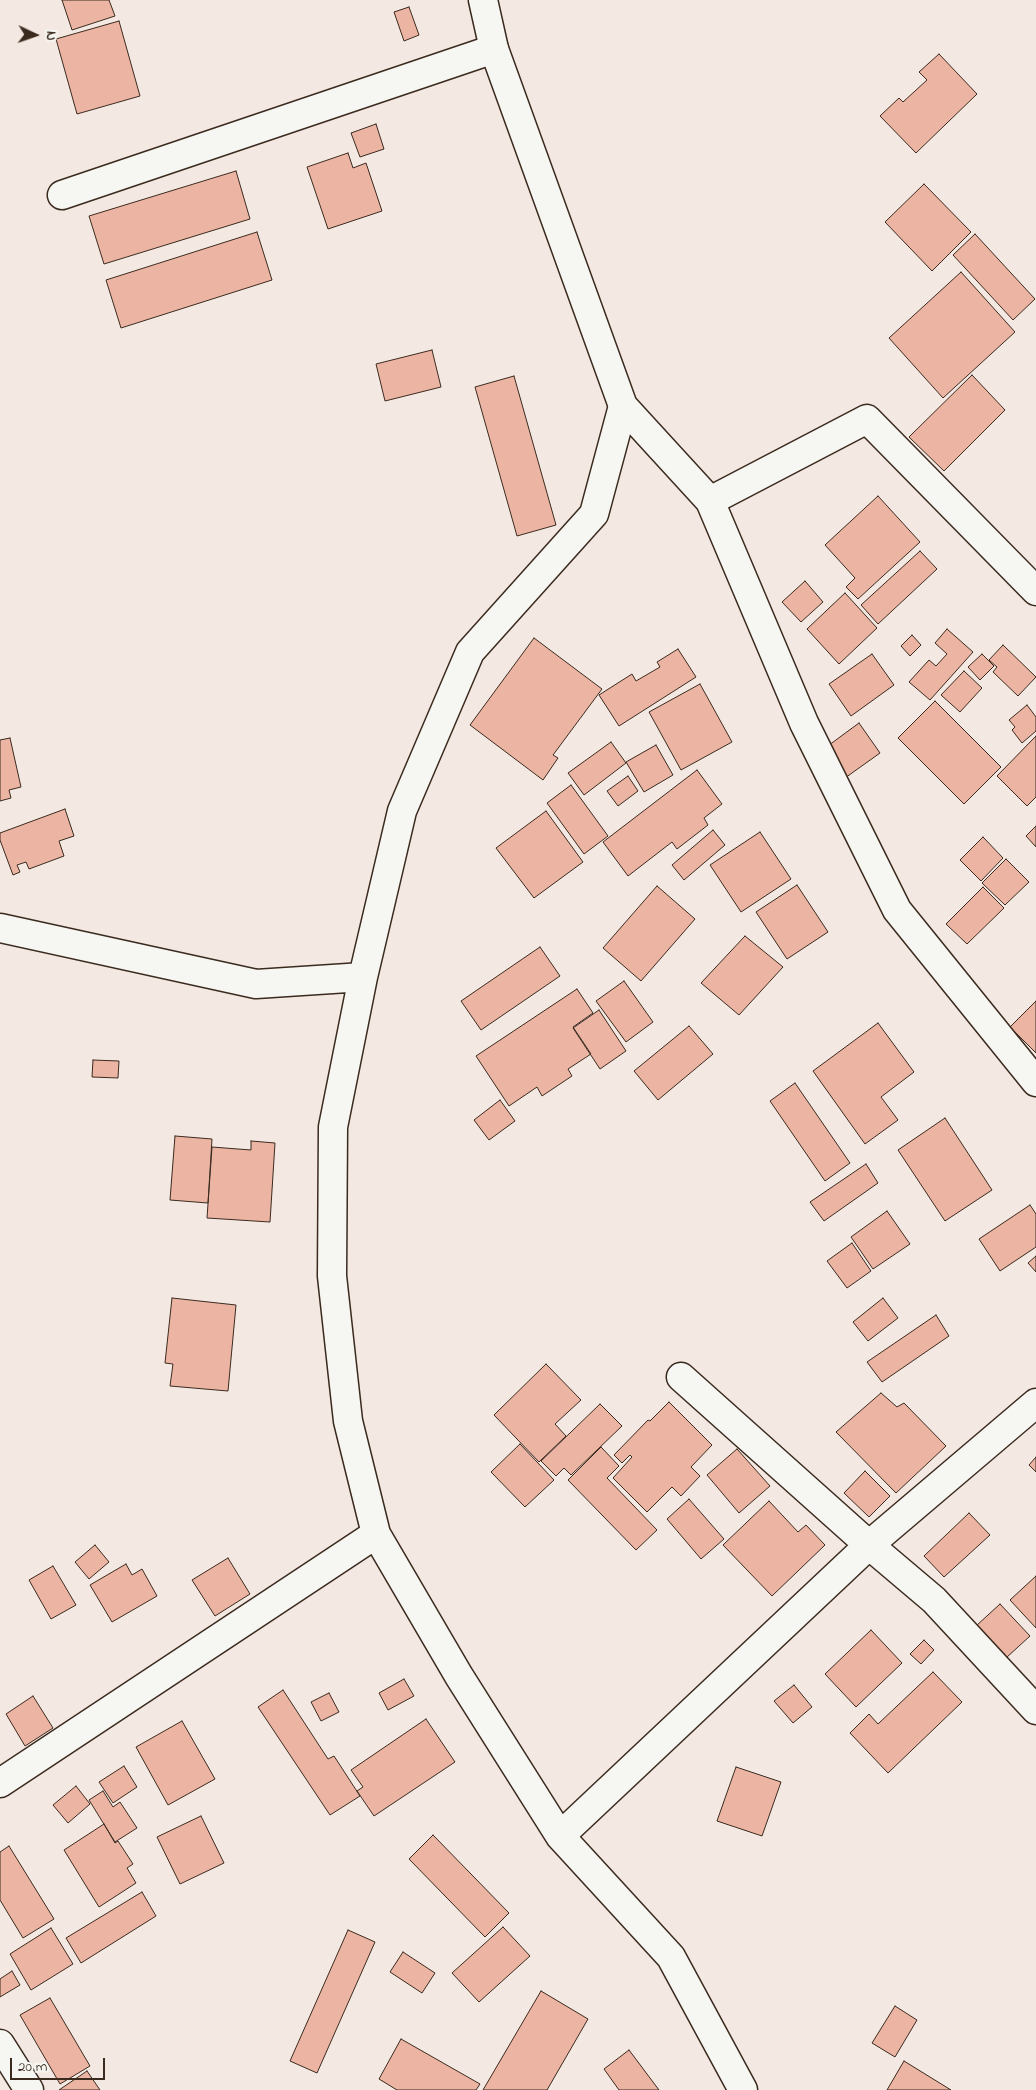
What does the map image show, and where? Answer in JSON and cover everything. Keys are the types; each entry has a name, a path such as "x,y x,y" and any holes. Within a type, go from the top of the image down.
{"street":[{"path":"483,0 494,49 623,406 710,501 804,723 897,910 1036,1082"},
{"path":"62,195 494,49"},
{"path":"623,406 594,514 470,652 402,811 362,978 333,1127 332,1276 348,1421 376,1534 459,1676 560,1836 671,1957 743,2090"},
{"path":"710,501 867,419 1036,591"},
{"path":"0,928 256,984 362,978"},
{"path":"681,1377 869,1545 934,1600 1036,1710"},
{"path":"560,1836 869,1545 1036,1403"},
{"path":"0,1783 376,1534"},
{"path":"0,2044 29,2090"}],"building":[{"path":"62,0 109,0 115,16 72,30"},
{"path":"409,7 419,35 404,41 394,12"},
{"path":"119,21 140,96 77,114 56,39"},
{"path":"939,54 977,94 916,153 880,116 899,98 903,102 927,80 919,72"},
{"path":"376,124 384,149 360,157 351,133"},
{"path":"348,153 353,168 366,163 382,211 328,229 307,167"},
{"path":"236,171 250,219 104,264 89,216"},
{"path":"924,184 971,232 932,271 885,222"},
{"path":"257,232 272,280 121,328 106,280"},
{"path":"975,234 1035,299 1013,320 953,255"},
{"path":"961,272 1015,332 943,398 889,338"},
{"path":"432,350 441,387 385,401 376,364"},
{"path":"972,375 1005,410 944,471 909,437"},
{"path":"514,376 556,525 517,536 475,387"},
{"path":"878,496 920,542 858,599 846,587 855,578 825,545"},
{"path":"920,551 937,569 878,624 861,605"},
{"path":"805,581 823,602 801,622 782,602"},
{"path":"845,593 877,628 839,664 807,629"},
{"path":"947,629 973,652 930,700 909,682 929,660 936,666 947,654 935,643"},
{"path":"912,635 921,645 910,656 901,646"},
{"path":"534,638 602,689 553,755 558,758 543,780 470,725"},
{"path":"1003,645 1036,677 1018,696 993,672 997,667 989,660"},
{"path":"678,649 696,677 619,726 599,695 632,674 636,681 660,667 657,662"},
{"path":"872,654 894,685 851,716 829,684"},
{"path":"982,654 994,666 980,680 968,667"},
{"path":"964,671 982,688 960,712 941,695"},
{"path":"700,684 732,742 681,770 649,712"},
{"path":"935,701 1001,767 964,804 898,738"},
{"path":"1027,705 1036,717 1036,731 1022,743 1012,730 1015,727 1009,720"},
{"path":"859,723 880,753 845,778 825,748"},
{"path":"1036,736 1036,797 1027,806 997,776"},
{"path":"10,738 21,787 9,790 11,798 0,801 0,740"},
{"path":"611,742 626,763 584,795 568,773"},
{"path":"656,745 673,775 644,792 626,762"},
{"path":"697,770 722,804 704,818 708,825 677,849 672,842 628,876 603,842"},
{"path":"628,776 638,791 618,806 607,791"},
{"path":"571,785 608,836 584,854 547,803"},
{"path":"65,809 74,836 59,841 64,856 29,869 26,862 17,865 20,872 13,875 0,840 0,833"},
{"path":"546,811 583,862 534,898 496,848"},
{"path":"1036,826 1036,847 1026,836"},
{"path":"713,830 725,845 684,880 672,865"},
{"path":"760,832 791,879 741,912 710,865"},
{"path":"983,837 1003,858 981,881 960,860"},
{"path":"1006,859 1029,882 1005,905 982,883"},
{"path":"797,885 828,932 787,959 756,912"},
{"path":"657,886 695,919 641,981 603,948"},
{"path":"983,887 1004,908 967,944 946,924"},
{"path":"745,936 783,967 739,1015 701,983"},
{"path":"540,947 560,976 481,1030 461,1001"},
{"path":"624,981 653,1022 626,1042 596,1001"},
{"path":"577,989 593,1013 573,1027 591,1054 568,1069 572,1076 542,1096 537,1087 509,1106 476,1056"},
{"path":"1036,1001 1036,1053 1010,1027"},
{"path":"599,1010 626,1051 600,1069 573,1028"},
{"path":"878,1023 914,1072 881,1097 898,1120 865,1144 813,1071"},
{"path":"689,1026 713,1054 658,1100 634,1071"},
{"path":"93,1060 119,1061 118,1078 92,1077"},
{"path":"795,1083 850,1163 825,1181 770,1101"},
{"path":"500,1100 515,1121 489,1140 474,1120"},
{"path":"945,1118 992,1190 945,1221 898,1150"},
{"path":"175,1136 212,1139 208,1203 170,1200"},
{"path":"251,1141 275,1143 270,1222 207,1218 212,1147 251,1150"},
{"path":"866,1164 878,1183 824,1221 810,1202"},
{"path":"1030,1205 1036,1214 1036,1247 1000,1271 979,1239"},
{"path":"887,1211 910,1244 873,1269 851,1237"},
{"path":"852,1243 871,1271 847,1288 827,1261"},
{"path":"1036,1256 1036,1272 1028,1263"},
{"path":"172,1298 236,1305 228,1391 170,1386 173,1364 165,1363"},
{"path":"883,1298 898,1318 868,1341 853,1322"},
{"path":"936,1315 949,1336 882,1382 867,1362"},
{"path":"546,1364 581,1400 555,1424 566,1436 539,1462 494,1415"},
{"path":"881,1393 897,1407 904,1403 946,1446 896,1493 836,1432"},
{"path":"669,1402 712,1445 691,1467 700,1476 681,1496 672,1487 647,1512 613,1478 632,1457 630,1455 622,1463 614,1455 648,1420 650,1421"},
{"path":"600,1404 622,1426 571,1475 564,1468 556,1476 541,1461"},
{"path":"520,1444 554,1480 525,1507 491,1472"},
{"path":"601,1447 619,1466 607,1478 657,1530 636,1550 568,1480"},
{"path":"737,1449 770,1486 739,1513 707,1475"},
{"path":"1036,1457 1036,1472 1029,1465"},
{"path":"865,1471 890,1496 869,1517 844,1493"},
{"path":"689,1499 724,1539 701,1559 667,1519"},
{"path":"769,1501 798,1532 806,1525 825,1545 772,1596 723,1545"},
{"path":"969,1513 990,1535 944,1577 924,1556"},
{"path":"95,1545 109,1562 89,1579 75,1562"},
{"path":"228,1558 250,1594 215,1616 192,1580"},
{"path":"126,1564 132,1575 142,1569 157,1596 112,1622 90,1585"},
{"path":"53,1566 76,1605 51,1619 29,1580"},
{"path":"1036,1576 1036,1628 1010,1600"},
{"path":"1000,1604 1030,1636 1006,1658 976,1626"},
{"path":"871,1630 902,1663 856,1707 825,1674"},
{"path":"924,1640 934,1650 921,1664 910,1654"},
{"path":"933,1672 962,1702 888,1773 850,1733 869,1714 878,1724"},
{"path":"404,1679 414,1696 388,1710 379,1693"},
{"path":"794,1685 812,1707 793,1723 774,1701"},
{"path":"283,1690 328,1759 334,1756 360,1796 330,1815 258,1707"},
{"path":"329,1693 339,1712 321,1721 311,1702"},
{"path":"33,1696 53,1728 25,1746 6,1714"},
{"path":"426,1719 455,1762 374,1816 357,1791 363,1787 351,1770"},
{"path":"182,1721 215,1779 168,1805 136,1747"},
{"path":"124,1766 137,1787 113,1803 99,1782"},
{"path":"736,1767 781,1782 762,1836 717,1821"},
{"path":"76,1786 90,1804 68,1823 53,1805"},
{"path":"103,1791 113,1807 120,1802 137,1828 115,1842 89,1800"},
{"path":"201,1816 224,1863 180,1884 157,1837"},
{"path":"104,1824 115,1843 118,1841 133,1864 127,1868 136,1883 99,1907 64,1850"},
{"path":"433,1835 509,1913 485,1937 409,1859"},
{"path":"9,1846 54,1919 23,1938 0,1900 0,1852"},
{"path":"142,1892 156,1916 81,1963 66,1938"},
{"path":"503,1927 530,1956 479,2002 452,1973"},
{"path":"51,1928 73,1964 31,1990 10,1954"},
{"path":"348,1930 375,1942 317,2073 290,2061"},
{"path":"403,1952 435,1973 422,1993 390,1972"},
{"path":"12,1971 20,1985 0,1997 0,1979"},
{"path":"541,1991 588,2019 547,2090 483,2090"},
{"path":"50,1998 90,2066 60,2084 20,2015"},
{"path":"895,2006 917,2020 895,2057 872,2043"},
{"path":"401,2039 480,2084 476,2090 397,2090 379,2079"},
{"path":"629,2050 659,2090 619,2090 604,2069"},
{"path":"904,2061 951,2090 887,2090"},
{"path":"87,2071 100,2090 59,2090"}]}
